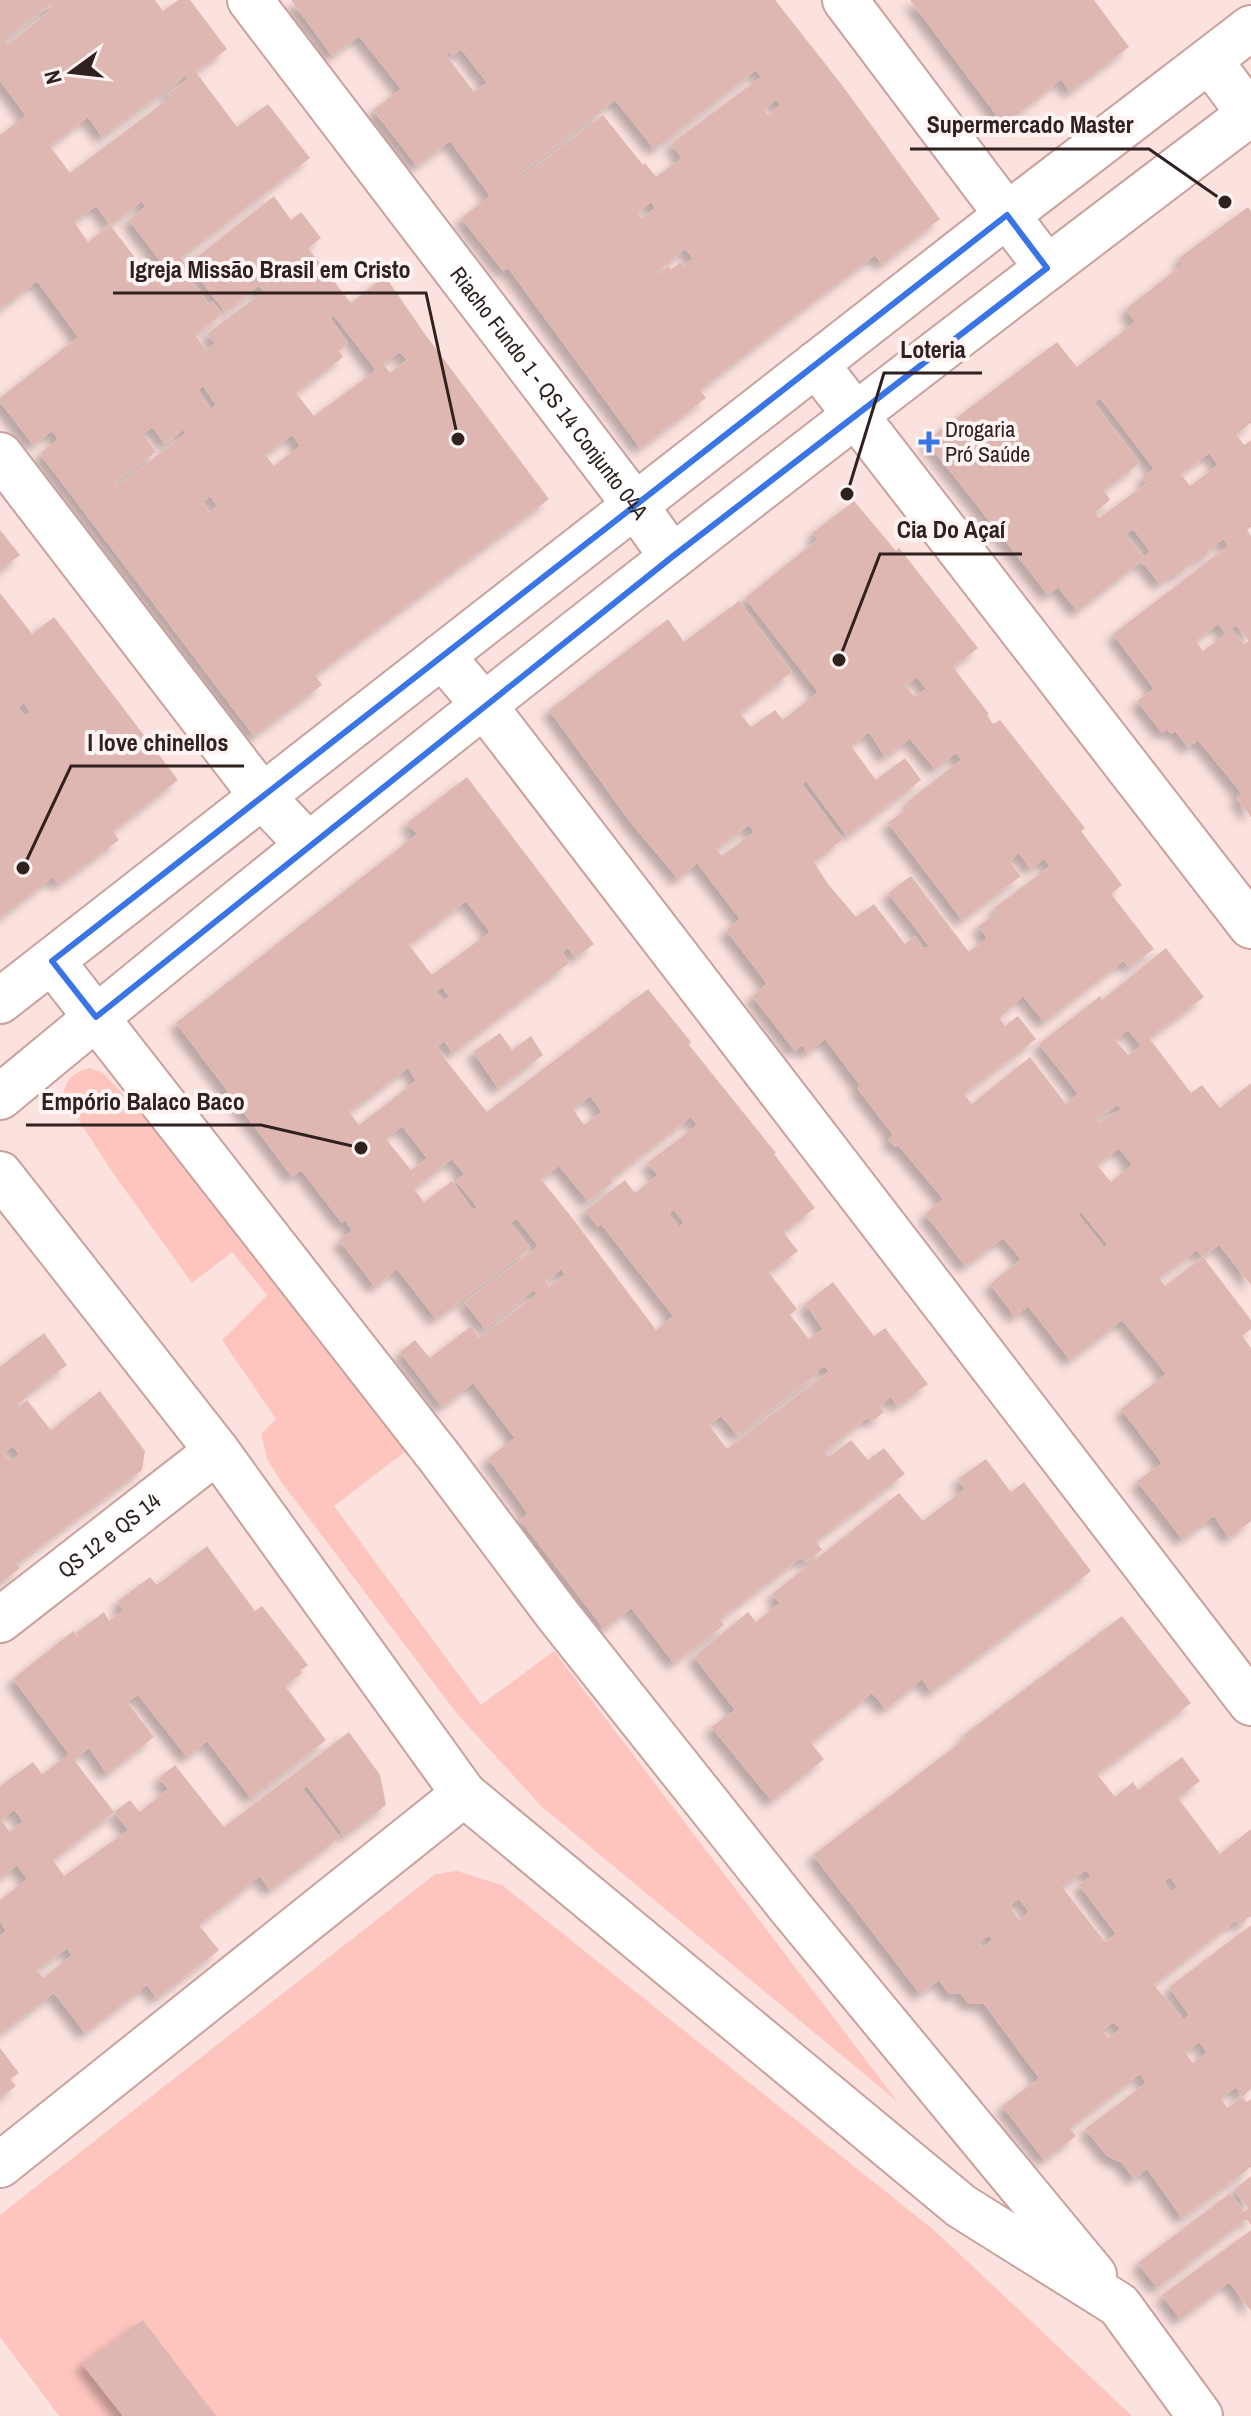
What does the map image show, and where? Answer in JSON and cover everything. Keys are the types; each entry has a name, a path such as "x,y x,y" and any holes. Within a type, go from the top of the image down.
{"street":[{"name":"Riacho Fundo 1 - QS 14 Conjunto 04A","path":"250,0 672,557"},
{"path":"845,0 1047,268"},
{"path":"0,1001 1251,28"},
{"path":"0,1097 307,844 483,704 855,414 1250,114 1210,61"},
{"path":"816,364 1251,926"},
{"path":"0,455 262,796 307,844"},
{"path":"442,656 483,704 1251,1703"},
{"path":"52,961 440,1458 567,1626 790,1907 1119,2305 1200,2416"},
{"path":"0,1174 217,1451 464,1794 961,2206 1119,2305"},
{"name":"QS 12 e QS 14","path":"0,1620 217,1451"},
{"path":"0,2165 464,1794"}],"highlighted area":[{"path":"1007,215 1047,268 672,557 96,1017 52,961"}],"shaded area":[{"path":"90,1068 103,1073 183,1163 406,1451 334,1506 481,1705 554,1651 898,2102 541,1806 458,1715 267,1459 261,1434 276,1419 222,1340 267,1295 232,1252 192,1283 115,1176 63,1096 71,1077"},
{"path":"457,1871 502,1885 935,2231 1132,2416 59,2416 0,2337 0,2215 435,1874"}],"building":[{"path":"0,0 155,0 163,11 178,0 190,0 227,49 196,72 237,127 268,104 310,158 181,258 191,271 187,274 208,304 213,301 222,314 195,335 206,350 215,343 207,334 264,291 258,286 225,312 188,264 274,196 291,220 301,212 321,238 308,248 351,303 385,276 549,499 315,675 322,685 254,736 40,454 58,439 52,431 33,445 0,402 0,398 78,337 37,281 0,309 0,135 26,116 0,81","holes":["50,5 52,9 8,44 5,40 11,34","187,75 189,78 168,94 171,97 70,173 50,146 88,117 102,137","142,201 145,207 129,220 166,269 152,280 110,225","96,206 110,225 88,242 74,222","334,316 376,370 314,416 296,393 343,357 339,351 348,343 330,318","400,352 407,360 390,373 383,364","203,386 216,405 211,409 198,390","152,427 165,444 183,430 186,433 116,487 114,483 156,452 143,434","292,435 300,446 274,466 265,455","210,496 217,506 209,512 203,502"]},
{"path":"291,0 775,0 940,219 882,264 875,255 819,297 700,390 706,398 640,448 508,268 503,271 461,218 490,196 450,141 417,166 373,110 401,89 359,36 332,56","holes":["461,49 487,83 474,92 446,55 449,52 453,56","756,70 761,77 671,144 682,158 656,177 603,115 519,179 517,176 615,100 654,149","776,99 780,105 768,115 764,110","651,202 655,208 642,219 638,213","685,249 693,258 683,266 680,262 671,270 668,266 657,275"]},
{"path":"910,0 1094,0 1129,47 1070,92 1061,79 1004,125"},
{"path":"1248,207 1251,211 1251,423 1236,434 1244,445 1251,440 1251,527 1247,530 1251,536 1251,817 1236,798 1242,794 1198,740 1188,748 1175,731 1171,734 1167,729 1162,733 1137,701 1154,689 1113,634 1228,546 1223,539 1203,558 1201,555 1160,584 1141,561 1077,611 1058,587 1048,595 926,441 1057,342 1077,367 1135,322 1126,309 1183,264 1179,258","holes":["1100,398 1154,469 1142,477 1147,483 1099,518 1095,512 1110,500 1104,490 1140,463 1094,403","1209,453 1218,465 1190,486 1181,474","1133,529 1150,551 1144,557 1125,535","1218,624 1226,634 1203,651 1196,641","1236,625 1249,641 1244,644 1232,629"]},
{"path":"854,501 896,551 899,548 978,648 953,667 989,714 993,724 1000,720 1085,828 1081,831 1122,885 1111,894 1154,949 1129,967 1123,961 1044,1022 1023,996 999,1018 1005,1026 1018,1016 1036,1039 964,1094 972,1104 1030,1057 1066,1104 1078,1094 1039,1044 1100,996 1102,1000 1166,948 1204,997 1149,1038 1191,1093 1202,1085 1220,1108 1251,1083 1251,1285 1219,1245 1203,1257 1251,1320 1251,1329 1242,1336 1251,1348 1251,1521 1229,1538 1214,1516 1182,1539 1137,1481 1162,1463 1121,1409 1166,1374 1122,1320 1070,1360 1028,1306 1015,1317 990,1284 1021,1259 1003,1238 965,1266 925,1214 943,1199 898,1145 895,1147 888,1139 893,1135 825,1039 807,1053 802,1045 795,1051 752,996 767,984 726,930 740,919 697,863 678,879 631,823 549,710 668,619 684,642 739,601 792,672 740,713 751,727 775,710 783,720 818,692 745,598 818,539 812,533","holes":["917,677 926,689 915,697 905,686","869,732 885,757 910,739 935,769 956,753 961,760 908,801 911,805 888,823 962,920 1021,876 1009,861 1019,853 1030,869 1044,859 1050,866 994,908 998,912 978,926 987,938 969,952 911,876 888,893 929,946 924,949 915,936 905,944 874,904 856,917 814,862 843,839 802,784 806,781 847,836 921,780 905,758 876,780 851,746","749,825 754,832 722,856 716,849","1128,1030 1141,1046 1128,1055 1115,1040","1118,1105 1121,1109 1099,1123 1096,1119","1119,1148 1132,1165 1111,1182 1097,1165","1081,1212 1107,1244 1104,1247 1078,1214","1197,1250 1203,1257 1165,1286 1159,1278"]},
{"path":"0,530 20,555 0,571"},
{"path":"0,593 32,634 54,617 178,780 113,831 119,840 59,884 53,877 0,918","holes":["24,703 30,712 24,716 18,707"]},
{"path":"467,777 594,944 575,958 568,948 562,952 569,963 453,1053 444,1041 437,1047 487,1112 648,989 815,1208 783,1232 798,1251 769,1273 797,1309 790,1315 809,1339 823,1329 805,1304 833,1282 874,1336 885,1328 928,1384 897,1406 891,1397 879,1406 884,1412 871,1422 868,1417 824,1452 829,1457 851,1440 868,1460 884,1448 905,1474 816,1541 822,1550 806,1562 801,1558 720,1619 724,1625 674,1663 631,1608 604,1629 520,1520 528,1514 488,1458 515,1438 473,1383 442,1407 400,1352 415,1340 430,1358 471,1326 479,1338 537,1294 534,1290 485,1329 464,1302 538,1246 516,1218 510,1223 530,1248 436,1319 397,1269 375,1287 339,1240 352,1231 345,1220 342,1223 301,1170 292,1177 176,1023 417,834 407,823","holes":["466,901 490,932 432,975 409,945","442,987 449,997 443,1000 436,992","408,1068 416,1081 359,1125 349,1112","590,1096 602,1112 584,1125 573,1109","691,1117 697,1125 647,1163 658,1175 635,1193 625,1180 585,1211 598,1227 601,1224 673,1316 656,1330 541,1179 559,1166 588,1201 613,1182 610,1180","402,1126 427,1158 411,1170 386,1139","452,1159 464,1174 456,1181 477,1207 473,1210 452,1181 424,1202 414,1189","674,1210 684,1223 679,1227 669,1214","561,1269 565,1274 549,1287 545,1282","824,1366 829,1371 727,1449 709,1425 721,1416 737,1435"]},
{"path":"500,1033 512,1050 531,1036 543,1055 498,1088 473,1052"},
{"path":"44,1333 67,1365 26,1395 12,1408 13,1411 27,1400 51,1430 100,1391 145,1451 142,1470 16,1564 20,1568 0,1583 0,1367","holes":["13,1446 19,1454 11,1461 3,1454"]},
{"path":"986,1459 1011,1492 1024,1482 1091,1571 931,1692 922,1679 886,1709 872,1693 811,1743 824,1759 772,1801 711,1727 735,1710 694,1657 748,1612 756,1622 780,1603 772,1594 899,1493 923,1521 965,1489 958,1479"},
{"path":"207,1546 255,1611 262,1606 308,1665 285,1686 326,1740 251,1798 207,1741 187,1757 138,1695 127,1702 154,1737 107,1774 89,1748 74,1760 114,1812 130,1800 140,1812 168,1789 159,1778 175,1765 224,1827 349,1732 380,1775 386,1805 344,1836 307,1786 303,1789 340,1837 270,1890 260,1876 199,1925 219,1950 157,1998 147,1985 85,2033 54,1993 0,2034 0,1936 6,1931 0,1921 0,1900 27,1879 17,1865 0,1879 0,1786 33,1762 42,1774 69,1754 13,1679 73,1631 82,1642 76,1633 104,1612 109,1621 123,1610 118,1601 150,1577 157,1585","holes":["14,1810 23,1821 10,1832 1,1820","114,1812 128,1830 64,1876 53,1860","67,1948 72,1955 43,1978 37,1970"]},
{"path":"1122,1616 1191,1703 1097,1774 1115,1797 1133,1782 1138,1790 1182,1757 1200,1781 1178,1798 1220,1854 1251,1829 1251,1916 1239,1925 1235,1921 1154,1985 1183,2020 1189,2015 1169,1987 1251,1925 1251,2089 1242,2097 1247,2102 1251,2099 1251,2167 1182,2218 1147,2169 1134,2179 1122,2163 1107,2156 1085,2129 1146,2083 1140,2074 1070,2128 1076,2136 1044,2160 1002,2106 1039,2078 984,2004 968,2003 960,1993 949,1994 939,1980 920,1994 813,1855 966,1738 964,1735","holes":["1086,1870 1091,1876 1079,1885 1116,1934 1105,1942 1062,1887","1170,1877 1177,1887 1171,1892 1164,1882","1019,1899 1029,1912 1019,1920 1009,1906","989,1935 992,1940 982,1948 978,1943","1114,2022 1120,2029 1109,2038 1102,2030","1199,2042 1207,2052 1193,2063 1185,2053","1236,2087 1242,2097 1227,2108 1221,2098"]},
{"path":"0,2048 19,2073 10,2079 16,2086 0,2098"},
{"path":"1251,2176 1251,2225 1246,2219 1157,2288 1138,2263 1230,2193 1244,2212 1248,2208 1234,2190"},
{"path":"1251,2230 1251,2311 1229,2282 1180,2319 1162,2295"},
{"path":"143,2320 216,2416 123,2416 82,2364"}],"place":[{"name":"Supermercado Master","path":"1225,202"},
{"name":"Igreja Missão Brasil em Cristo","path":"458,439"},
{"name":"Drogaria Pró Saúde","path":"929,442"},
{"name":"Loteria","path":"847,494"},
{"name":"Cia Do Açaí","path":"839,660"},
{"name":"I love chinellos","path":"23,868"},
{"name":"Empório Balaco Baco","path":"361,1148"}]}
